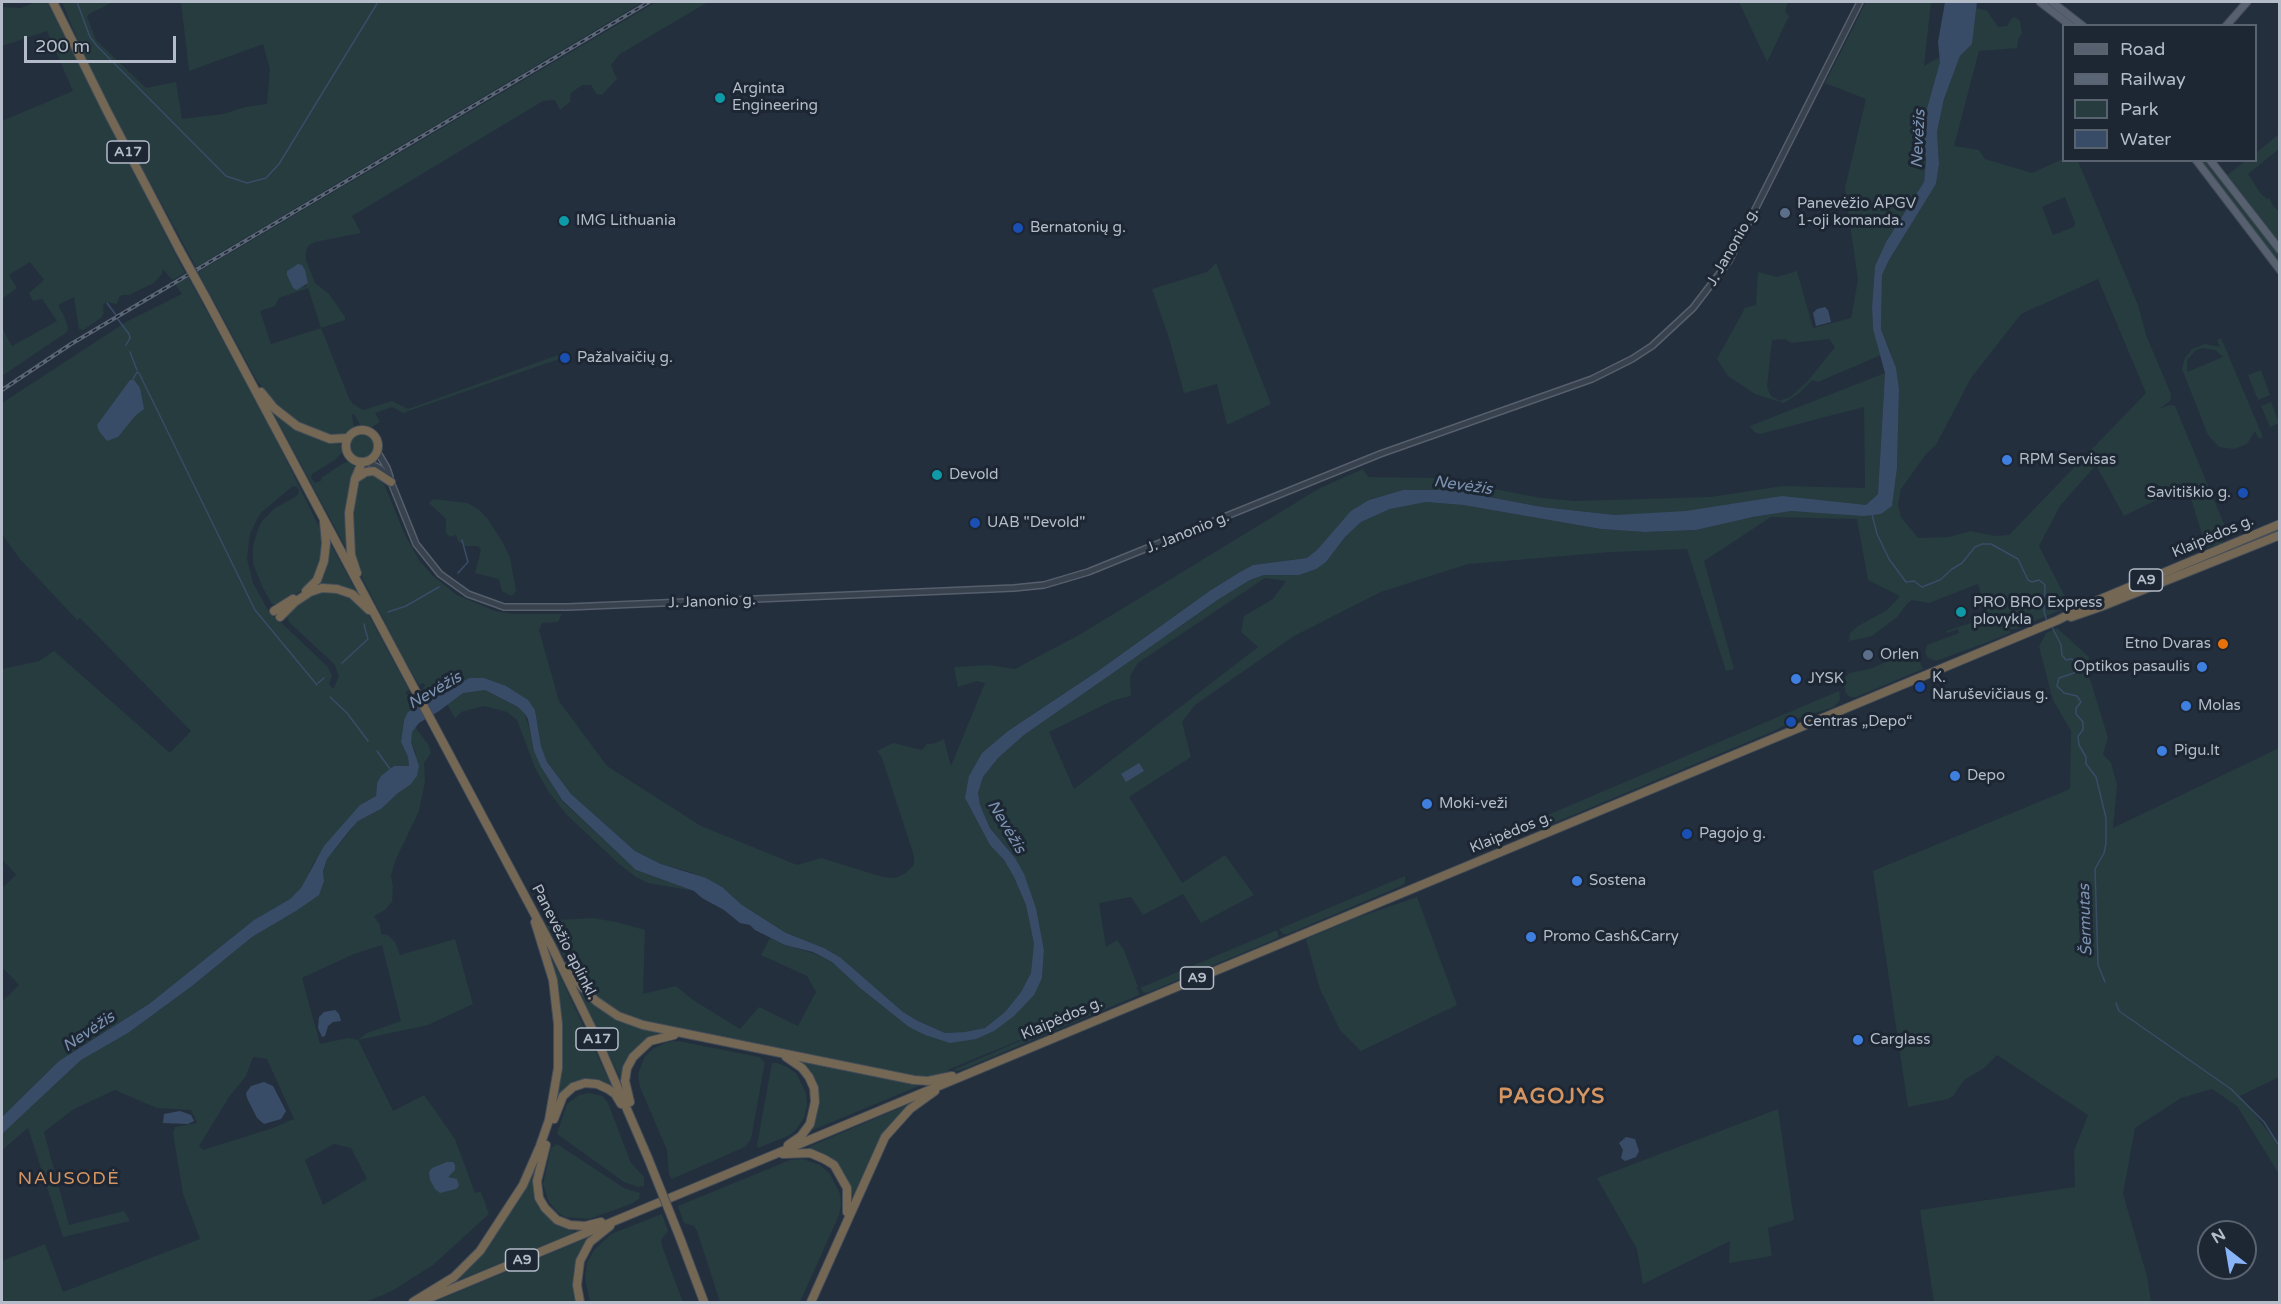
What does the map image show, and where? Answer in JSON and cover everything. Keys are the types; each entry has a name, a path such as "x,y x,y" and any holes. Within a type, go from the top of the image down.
{"highway":[{"name":"A17","path":"53,2 179,249 381,626"},
{"name":"A17","path":"58,2 80,55"},
{"path":"245,371 274,408 297,426 330,439 348,438 358,430 369,431 378,441 377,451 373,458 364,461 356,460 349,454 346,446 348,438"},
{"path":"360,586 351,555 348,527 355,479 364,461"},
{"path":"355,479 366,472 374,471 391,482"},
{"path":"323,518 326,550 320,574 308,590 277,614 310,592 321,588 337,589 357,597 381,626"},
{"name":"Klaipėdos g.","path":"2058,620 2096,601 2280,524"},
{"name":"Klaipėdos g.","path":"974,1071 2038,628 2100,607 2280,535"},
{"name":"Panevėžio aplinkl.","path":"381,626 527,898 595,1035 639,1135 703,1302"},
{"path":"413,1302 454,1277 483,1246 523,1185 549,1120 558,1068 557,1010 546,954 527,898"},
{"path":"551,945 575,979 596,1001 618,1016 643,1025 914,1080 934,1080 974,1071"},
{"path":"639,1135 626,1089 627,1068 636,1052 644,1045 657,1038 674,1035 779,1055 792,1060 802,1068 815,1094 813,1118 801,1136 778,1153"},
{"name":"A9","path":"420,1302 974,1071"},
{"path":"810,1302 885,1137 910,1108 951,1081"},
{"path":"623,1217 585,1226 570,1225 557,1220 548,1212 539,1198 538,1167 560,1103 567,1092 579,1085 597,1084 615,1094 639,1135"},
{"path":"764,1159 796,1152 817,1155 837,1169 847,1188 848,1211 810,1302"},
{"path":"580,1302 577,1279 583,1254 595,1237 623,1217"}],"main road":[{"path":"2040,2 2068,24"},
{"path":"2052,2 2080,24"},
{"path":"2228,24 2247,2"},
{"path":"2198,162 2280,270"},
{"path":"2212,162 2280,250"}],"street":[{"name":"J. Janonio g.","path":"364,461 381,469 391,482 408,527 426,559 440,574 468,594 504,607 589,606 1014,588 1044,585 1088,572 1286,494 1380,454 1592,380 1652,346 1693,308 1729,261 1860,2"},
{"path":"377,451 387,468 391,482"}],"green space":[{"path":"36,2 47,2 185,273 172,280 163,269 162,274 154,283 129,295 122,295 117,304 106,302 103,305 104,313 101,318 83,330 79,329 74,297 58,305 68,327 67,332 2,376 2,328 12,346 57,321 42,299 33,301 29,293 44,280 30,262 9,275 17,288 2,299 2,121 73,91 47,31 2,46 2,7 21,8"},
{"path":"62,2 113,2 87,17 96,40 146,88 176,82 182,119 223,114 245,107 267,104 270,69 263,44 189,71 181,2 643,2 196,267 116,120 85,58"},
{"path":"656,2 708,2 620,54 611,65 617,79 602,95 596,94 591,85 582,85 571,93 570,102 560,110 555,100 543,101 352,216 361,233 315,242 308,246 306,260 315,283 329,294 345,317 345,320 321,328 349,398 353,404 363,410 392,401 408,409 558,355 559,359 403,413 392,407 375,413 380,422 372,427 360,425 354,414 352,415 354,428 344,436 335,437 310,430 284,414 257,381 198,272","holes":["287,273 307,286 295,289","308,288 321,328 271,344 260,311 275,306 279,298"]},
{"path":"1739,2 1788,2 1785,11 1789,16 1767,62"},
{"path":"1866,2 1931,2 1924,66 1940,57 1940,62 1926,112 1924,182 1886,242 1875,266 1873,329 1881,355 1818,382 1812,380 1798,394 1784,403 1755,394 1728,376 1717,359 1745,308 1756,305 1758,272 1777,277 1797,271 1813,328 1851,318 1858,280 1845,188 1866,99 1825,83","holes":["1785,339 1791,343 1829,339 1835,347 1807,382 1790,397 1780,401 1771,396 1767,387 1772,340"]},
{"path":"1976,8 1987,11 1998,27 2007,26 2015,17 2020,21 2022,34 2018,39 2017,48 1979,51 1954,146 1979,150 1985,159 2032,173 2062,159 2062,162 2078,162 2138,305 2146,335 2171,394 2170,401 2159,409 2170,405 2175,406 2226,529 2226,536 2221,544 2206,548 2187,485 2124,516 2096,465 2060,506 2039,546 2070,606 2016,629 2009,629 2010,633 1936,661 1928,658 1925,653 1927,645 1959,633 1958,629 1947,633 1946,631 1977,621 1987,613 1978,584 1929,603 1912,600 1897,617 1872,636 1849,641 1850,633 1887,610 1900,596 1868,580 1857,519 1771,517 1704,561 1734,669 1726,671 1687,549 1611,552 1468,564 1381,592 1294,636 1195,705 1182,722 1191,757 1129,797 1182,883 1225,855 1254,895 1201,923 1183,894 1143,915 1131,897 1099,903 1106,947 1117,940 1124,950 1138,987 1135,989 1138,989 1139,995 964,1069 953,1070 1066,1021 957,1066 948,1070 949,1073 934,1078 916,1077 655,1025 623,1015 608,1006 584,984 565,958 547,926 557,920 593,918 645,930 643,994 676,986 693,1000 740,1029 759,1007 798,1026 816,992 807,976 761,955 770,938 832,962 860,988 909,1027 925,1035 976,1039 1042,978 1044,950 1036,908 1015,858 990,827 980,805 978,793 983,777 998,758 1024,735 1219,599 1250,580 1264,575 1299,575 1326,562 1345,537 1361,522 1390,509 1426,502 1463,505 1601,529 1645,532 1696,530 1791,511 1881,514 1892,505 1897,467 1899,389 1890,351 1881,329 1882,275 1936,184 1939,163 1937,132 1944,99 1960,56 1972,44","holes":["2065,197 2075,223 2074,227 2053,235 2042,207","2098,279 2146,393 2009,535 1995,536 1971,531 1949,537 1918,538 1901,517 1898,505 1901,489 1926,454 1936,445 1971,378 2021,314","1265,578 1286,581 1273,599 1244,616 1241,632 1258,647 1074,789 1049,732 1114,700 1131,696 1130,676 1138,663"]},
{"path":"2279,134 2279,149 2248,174 2261,194 2269,198 2279,211 2279,246 2226,176 2244,162 2257,162 2257,152"},
{"path":"2200,162 2207,162 2279,255 2279,265"},
{"path":"1216,263 1271,404 1227,425 1217,384 1184,393 1169,338 1152,289 1207,272"},
{"path":"188,277 269,425 321,531 323,552 316,573 305,588 281,604 272,604 263,588 253,564 253,546 262,521 275,508 297,496 299,491 297,487 293,486 257,519 250,534 247,559 253,583 268,610 328,667 332,676 329,684 333,689 339,677 335,665 289,622 286,616 309,595 327,590 346,594 366,610 409,690 406,692 407,695 411,696 425,686 424,683 419,685 405,661 358,570 353,552 351,524 357,482 361,477 375,474 385,486 404,533 419,560 433,576 457,595 495,611 513,614 562,614 558,622 542,623 539,630 559,701 607,766 701,826 797,865 821,858 883,877 895,878 906,873 914,865 914,856 882,758 877,751 893,743 922,750 927,744 944,739 951,766 985,683 977,681 958,687 954,667 988,665 1015,669 1079,635 1320,488 1363,469 1368,477 1437,478 1541,498 1574,501 1710,497 1783,486 1865,488 1864,407 1760,434 1754,432 1750,426 1885,373 1878,494 1866,505 1615,515 1542,507 1452,490 1403,490 1369,500 1307,558 1253,565 1240,572 1008,731 982,753 965,798 990,845 1004,860 1014,877 1026,905 1034,944 1034,963 1021,992 1005,1012 985,1028 965,1032 945,1033 918,1021 903,1012 841,958 824,948 786,933 742,905 730,894 690,872 661,864 635,851 571,794 547,762 541,746 535,710 470,679 430,699 404,720 401,742 408,757 409,766 394,766 377,783 376,796 360,805 314,862 302,888 290,899 254,920 149,1004 59,1061 2,1117 2,1002 19,985 2,967 2,888 16,875 2,859 2,669 39,661 54,651 170,753 191,731 80,618 77,620 20,559 2,534 2,403 126,322 182,294 175,284"},
{"path":"2221,338 2263,437 2259,439 2255,431 2247,444 2234,449 2219,447 2208,435 2182,369 2185,358 2192,349 2205,344 2220,347 2217,340","holes":["2202,348 2215,350 2223,357 2187,372 2187,360 2196,350"]},
{"path":"2261,370 2270,395 2258,400 2248,375"},
{"path":"2271,402 2279,423 2270,427 2261,406"},
{"path":"273,413 302,432 342,445 343,451 335,460 312,474 311,478 315,483 342,464 350,461 355,465 346,513 345,546"},
{"path":"362,434 371,437 374,446 371,455 362,458 353,455 350,446 353,437"},
{"path":"433,499 467,503 487,518 510,558 516,590 514,594 511,596 502,591 499,579 475,573 481,550 478,546 465,546 458,541 456,535 450,537 446,533 446,519 429,503"},
{"path":"329,541 356,591 355,592 313,588"},
{"path":"2057,628 2089,657 2087,669 2108,738 2103,754 2111,763 2117,785 2113,828 2279,748 2279,1077 2240,1096 2279,1145 2279,1174 2237,1106 2212,1089 2181,1098 2135,1128 2123,1194 2147,1276 2151,1302 1934,1302 1920,1210 2075,1187 2074,1151 2088,1115 1997,1055 1984,1068 1964,1080 1953,1096 1948,1099 1908,1107 1873,871 2070,789 2071,731 2053,700 2039,647 2046,633"},
{"path":"1908,653 1917,656 1923,669 1856,697 1850,697 1846,693 1843,681 1849,673 1870,669"},
{"path":"485,690 518,707 525,714 541,767 562,801 636,870 694,891 648,883 636,877 567,815 548,791 535,768 517,720 507,712 484,706 461,712 455,718 447,704 463,692"},
{"path":"1839,691 1840,700 1834,707 1799,718 1774,731 1542,828 1538,819"},
{"path":"415,727 428,744 431,753 424,763 425,782 419,811 395,861 391,876 392,902 385,910 374,916 380,925 381,934 388,935 395,942 400,955 455,939 473,1004 428,1025 358,1040 393,1111 424,1095 455,1139 475,1193 481,1192 489,1214 433,1265 392,1291 366,1302 2,1302 2,1261 45,1244 63,1292 200,1239 183,1194 173,1133 175,1127 197,1123 191,1110 157,1108 115,1090 74,1109 44,1132 69,1225 124,1211 130,1221 63,1237 28,1128 2,1150 2,1134 81,1060 128,1033 192,986 252,937 296,911 324,881 323,871 327,859 358,821 381,809 410,785 416,754 411,742 411,732","holes":["382,945 401,1021 367,1033 358,1040 348,1038 320,1044 302,978 354,954","253,1057 267,1059 294,1119 203,1150 199,1146 229,1097 246,1076","334,1144 351,1148 367,1179 323,1205 305,1160"]},
{"path":"1405,876 1405,883 1401,886 1288,934 1283,934 1279,929"},
{"path":"1417,897 1457,1005 1361,1051 1340,1030 1320,989 1306,939 1356,918"},
{"path":"1277,930 1279,937 1269,942 1149,992 1144,993 1140,988"},
{"path":"552,959 611,1085 596,1080 559,1097 556,1102 562,1033 559,997"},
{"path":"583,994 593,1004 616,1019 659,1033 642,1043 629,1057 621,1080 581,995"},
{"path":"678,1041 759,1057 765,1062 751,1139 745,1147 672,1179 669,1175 667,1150 640,1087 638,1074 645,1056 653,1049 667,1042"},
{"path":"798,1060 919,1086 808,1132 816,1117 819,1098 808,1071"},
{"path":"772,1063 787,1067 796,1073 806,1093 807,1106 804,1118 795,1131 758,1148 757,1145"},
{"path":"589,1093 603,1096 608,1103 631,1163 644,1177 644,1186 638,1187 624,1182 557,1134 567,1104 579,1095"},
{"path":"909,1106 893,1122 876,1146 853,1197 846,1177 838,1166 813,1150 804,1149"},
{"path":"1778,1109 1794,1220 1768,1228 1772,1256 1729,1263 1730,1241 1643,1284 1637,1249 1597,1178"},
{"path":"557,1144 624,1188 640,1193 639,1199 589,1219 565,1217 557,1212 549,1202 543,1184 551,1148"},
{"path":"803,1159 820,1165 830,1174 840,1194 841,1204 839,1215 800,1302 720,1302 697,1231 694,1226 684,1223 678,1206 790,1160"},
{"path":"534,1170 535,1196 544,1213 562,1227 576,1232 457,1281 482,1255"},
{"path":"662,1214 668,1231 661,1240 662,1246 683,1302 590,1302 585,1278 587,1263 594,1250 611,1234"},
{"path":"585,1239 586,1242 573,1272 577,1302 434,1302"}],"water":[{"path":"1945,2 1977,2 1972,44 1960,56 1944,99 1937,132 1939,164 1936,184 1882,275 1881,329 1896,368 1899,389 1897,468 1892,506 1881,514 1864,516 1791,511 1696,530 1645,532 1601,529 1463,505 1426,502 1390,509 1361,522 1345,537 1326,562 1316,569 1299,575 1264,575 1250,580 1219,599 1024,735 998,758 983,777 978,793 980,805 990,828 1015,858 1024,874 1036,908 1044,950 1042,978 1034,995 1014,1016 994,1031 976,1039 950,1043 925,1035 909,1027 860,988 832,962 813,952 785,945 755,930 750,925 740,923 694,891 636,870 562,800 541,767 534,751 525,714 518,707 485,690 463,693 419,723 412,732 411,742 419,766 417,776 410,785 381,809 358,821 349,831 327,859 323,871 324,881 319,895 252,937 192,986 128,1033 81,1060 2,1134 2,1117 59,1061 149,1004 254,920 290,899 301,888 324,846 360,805 376,796 377,783 381,776 394,766 409,766 408,757 401,742 404,720 408,712 470,678 484,678 506,686 528,700 535,710 541,746 547,762 571,794 635,851 661,864 706,878 722,887 742,905 786,933 824,948 841,958 903,1012 918,1021 945,1033 985,1028 1005,1012 1021,992 1031,973 1034,944 1026,905 1014,877 1004,860 990,845 965,798 969,776 982,753 1008,731 1240,572 1253,565 1307,558 1317,550 1351,511 1369,500 1403,490 1452,490 1542,507 1615,515 1686,511 1782,496 1866,505 1878,494 1885,373 1873,329 1875,266 1886,242 1924,182 1926,162 1924,128 1926,112 1940,62 1938,42"},
{"path":"298,264 302,265 305,270 308,283 297,290 293,288 287,271"},
{"path":"1825,307 1831,322 1816,326 1813,313"},
{"path":"130,380 134,380 140,388 144,409 135,416 118,437 107,441 97,425"},
{"path":"1139,763 1144,771 1126,782 1121,774"},
{"path":"335,1010 341,1021 333,1022 328,1026 325,1036 322,1037 318,1028 319,1017 324,1012"},
{"path":"264,1082 273,1086 286,1111 281,1119 264,1124 257,1118 246,1093 251,1086"},
{"path":"180,1111 191,1115 194,1121 188,1124 163,1123 164,1114"},
{"path":"1626,1137 1635,1139 1639,1151 1636,1157 1625,1161 1621,1158 1623,1150 1619,1143"},
{"path":"453,1162 455,1165 455,1170 448,1177 457,1179 459,1186 440,1193 430,1180 429,1172 432,1168"}],"waterway":[{"path":"77,2 90,37 97,46 226,176 247,183 266,178 279,164 378,2"},
{"path":"107,303 116,315"},
{"path":"117,318 129,334 130,338 126,345"},
{"path":"130,352 137,370"},
{"path":"133,379 137,372 139,373 255,610 317,685"},
{"name":"Šermutas","path":"1872,514 1877,534 1889,559 1906,582 1914,581 1922,587 1940,580 1962,563 1975,547 1991,544 2018,559 2028,580 2032,582 2039,580 2045,585 2044,612 2047,621"},
{"path":"458,573 468,562 462,540"},
{"path":"388,612 406,606 439,587"},
{"path":"342,663 368,639 365,624"},
{"name":"Šermutas","path":"2052,627 2061,645 2062,655 2066,660 2072,659 2078,668 2074,673 2059,678 2057,686 2064,693 2077,696 2081,702 2076,708 2076,714 2083,722 2083,730 2078,736 2079,745 2086,757 2086,764 2096,777 2106,818 2104,853 2095,869 2098,965 2105,982"},
{"path":"318,683 324,678"},
{"path":"330,697 347,713 368,741"},
{"path":"377,751 390,769"},
{"name":"Šermutas","path":"2116,1003 2119,1011 2231,1089 2264,1122 2280,1147"}],"railway":[{"path":"2,390 71,344 649,2"}],"place":[{"name":"Arginta Engineering","path":"720,98"},
{"name":"Panevėžio APGV 1-oji komanda.","path":"1785,213"},
{"name":"IMG Lithuania","path":"564,221"},
{"name":"Bernatonių g.","path":"1018,228"},
{"name":"Pažalvaičių g.","path":"565,358"},
{"name":"RPM Servisas","path":"2007,460"},
{"name":"Devold","path":"937,475"},
{"name":"Savitiškio g.","path":"2243,493"},
{"name":"UAB \"Devold\"","path":"975,523"},
{"name":"PRO BRO Express plovykla","path":"1961,612"},
{"name":"Etno Dvaras","path":"2223,644"},
{"name":"Orlen","path":"1868,655"},
{"name":"Optikos pasaulis","path":"2202,667"},
{"name":"JYSK","path":"1796,679"},
{"name":"K. Naruševičiaus g.","path":"1920,687"},
{"name":"Molas","path":"2186,706"},
{"name":"Centras „Depo“","path":"1791,722"},
{"name":"Pigu.lt","path":"2162,751"},
{"name":"Depo","path":"1955,776"},
{"name":"Moki-veži","path":"1427,804"},
{"name":"Pagojo g.","path":"1687,834"},
{"name":"Sostena","path":"1577,881"},
{"name":"Promo Cash&Carry","path":"1531,937"},
{"name":"Carglass","path":"1858,1040"}],"district":[{"name":"PAGOJYS","path":"1552,1097"},
{"name":"NAUSODĖ","path":"69,1179"}],"water label":[{"name":"Nevėžis","path":"1919,139"},
{"name":"Nevėžis","path":"1463,486"},
{"name":"Nevėžis","path":"435,691"},
{"name":"Nevėžis","path":"1006,827"},
{"name":"Nevėžis","path":"89,1032"}]}
